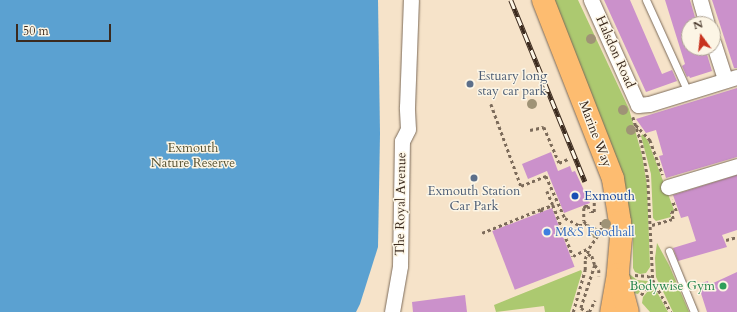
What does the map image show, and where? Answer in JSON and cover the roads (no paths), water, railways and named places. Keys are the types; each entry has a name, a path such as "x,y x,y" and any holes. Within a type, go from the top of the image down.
{"highway":[{"name":"Marine Way","path":"543,0 613,179 620,222 621,246 609,272 611,312"},
{"name":"Marine Way","path":"609,272 628,312"}],"street":[{"name":"The Royal Avenue","path":"392,312 400,266 402,141 408,129 407,107 411,0"},
{"name":"Halsdon Road","path":"591,0 635,109 688,92"},
{"path":"700,0 705,16"},
{"path":"688,92 731,79 720,56"},
{"path":"668,187 737,166"}],"lane":[{"path":"646,0 688,92"},
{"path":"669,250 694,312"}],"water":[{"name":"Exmouth Nature Reserve","path":"0,0 378,0 380,134 378,247 360,304 356,312 0,312"}],"railway":[{"path":"511,0 585,181"}],"place":[{"name":"Estuary long stay car park","path":"470,84"},
{"name":"Exmouth Station Car Park","path":"474,178"},
{"name":"Exmouth","path":"575,196"},
{"name":"M&S Foodhall","path":"547,232"},
{"name":"Bodywise Gym","path":"723,286"}]}
